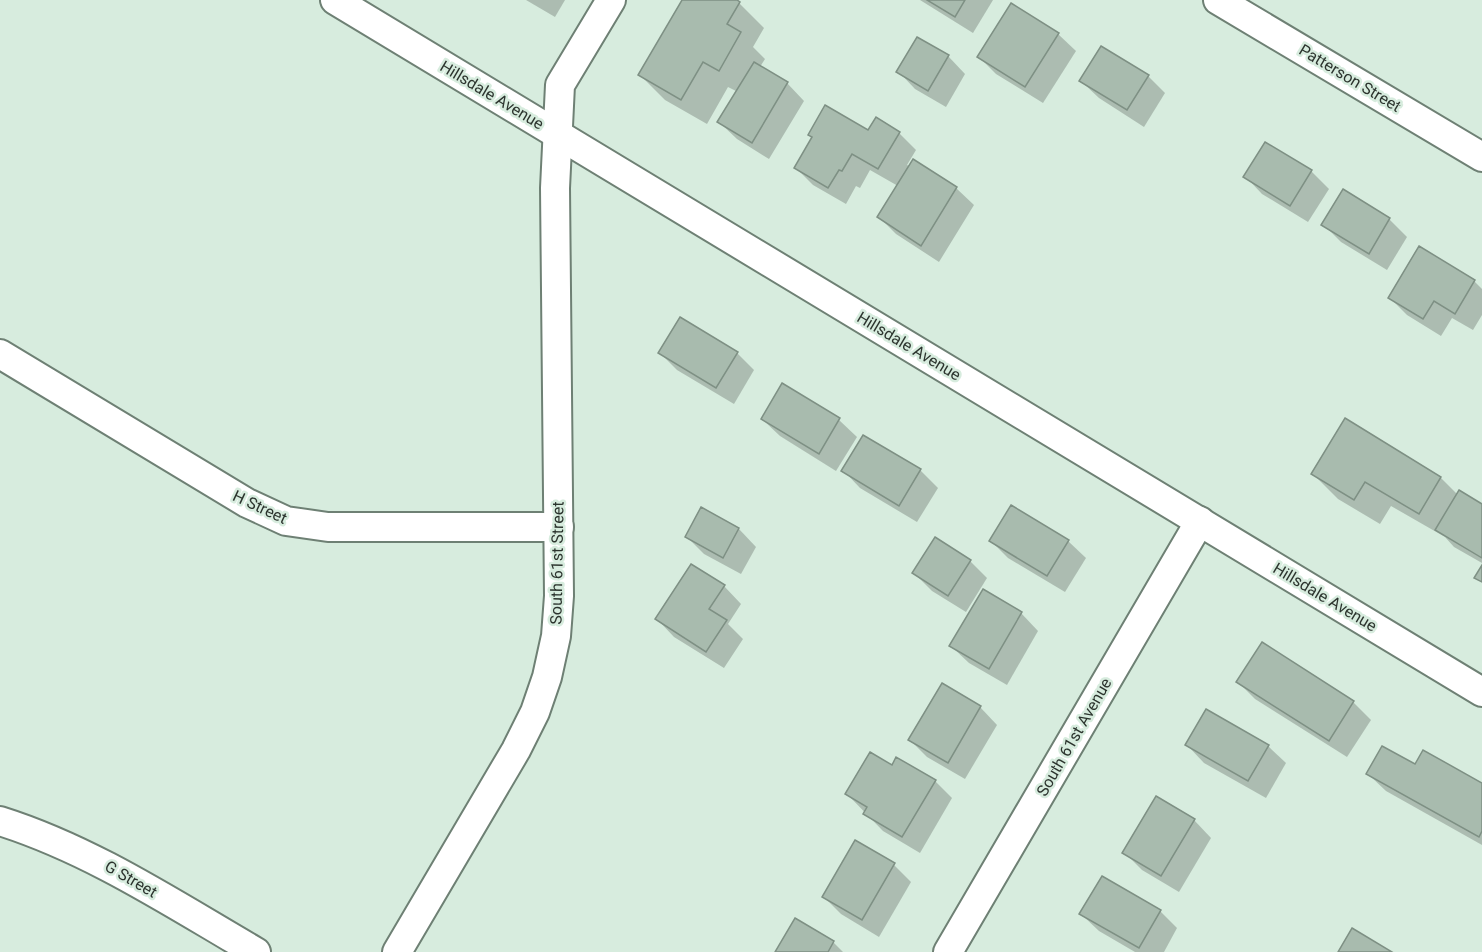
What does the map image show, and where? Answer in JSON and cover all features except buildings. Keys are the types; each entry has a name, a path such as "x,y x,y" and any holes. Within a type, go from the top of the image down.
{"street":[{"name":"Hillsdale Avenue","path":"335,0 1482,692"},
{"name":"South 61st Street","path":"397,952 516,750 535,712 547,677 555,636 559,596 555,188 560,85 611,0"},
{"name":"Patterson Street","path":"1218,0 1482,157"},
{"name":"H Street","path":"0,354 247,503 286,521 328,526 558,527"},
{"name":"South 61st Avenue","path":"948,952 1200,521"},
{"name":"G Street","path":"0,821 30,830 99,861 256,952"}]}
